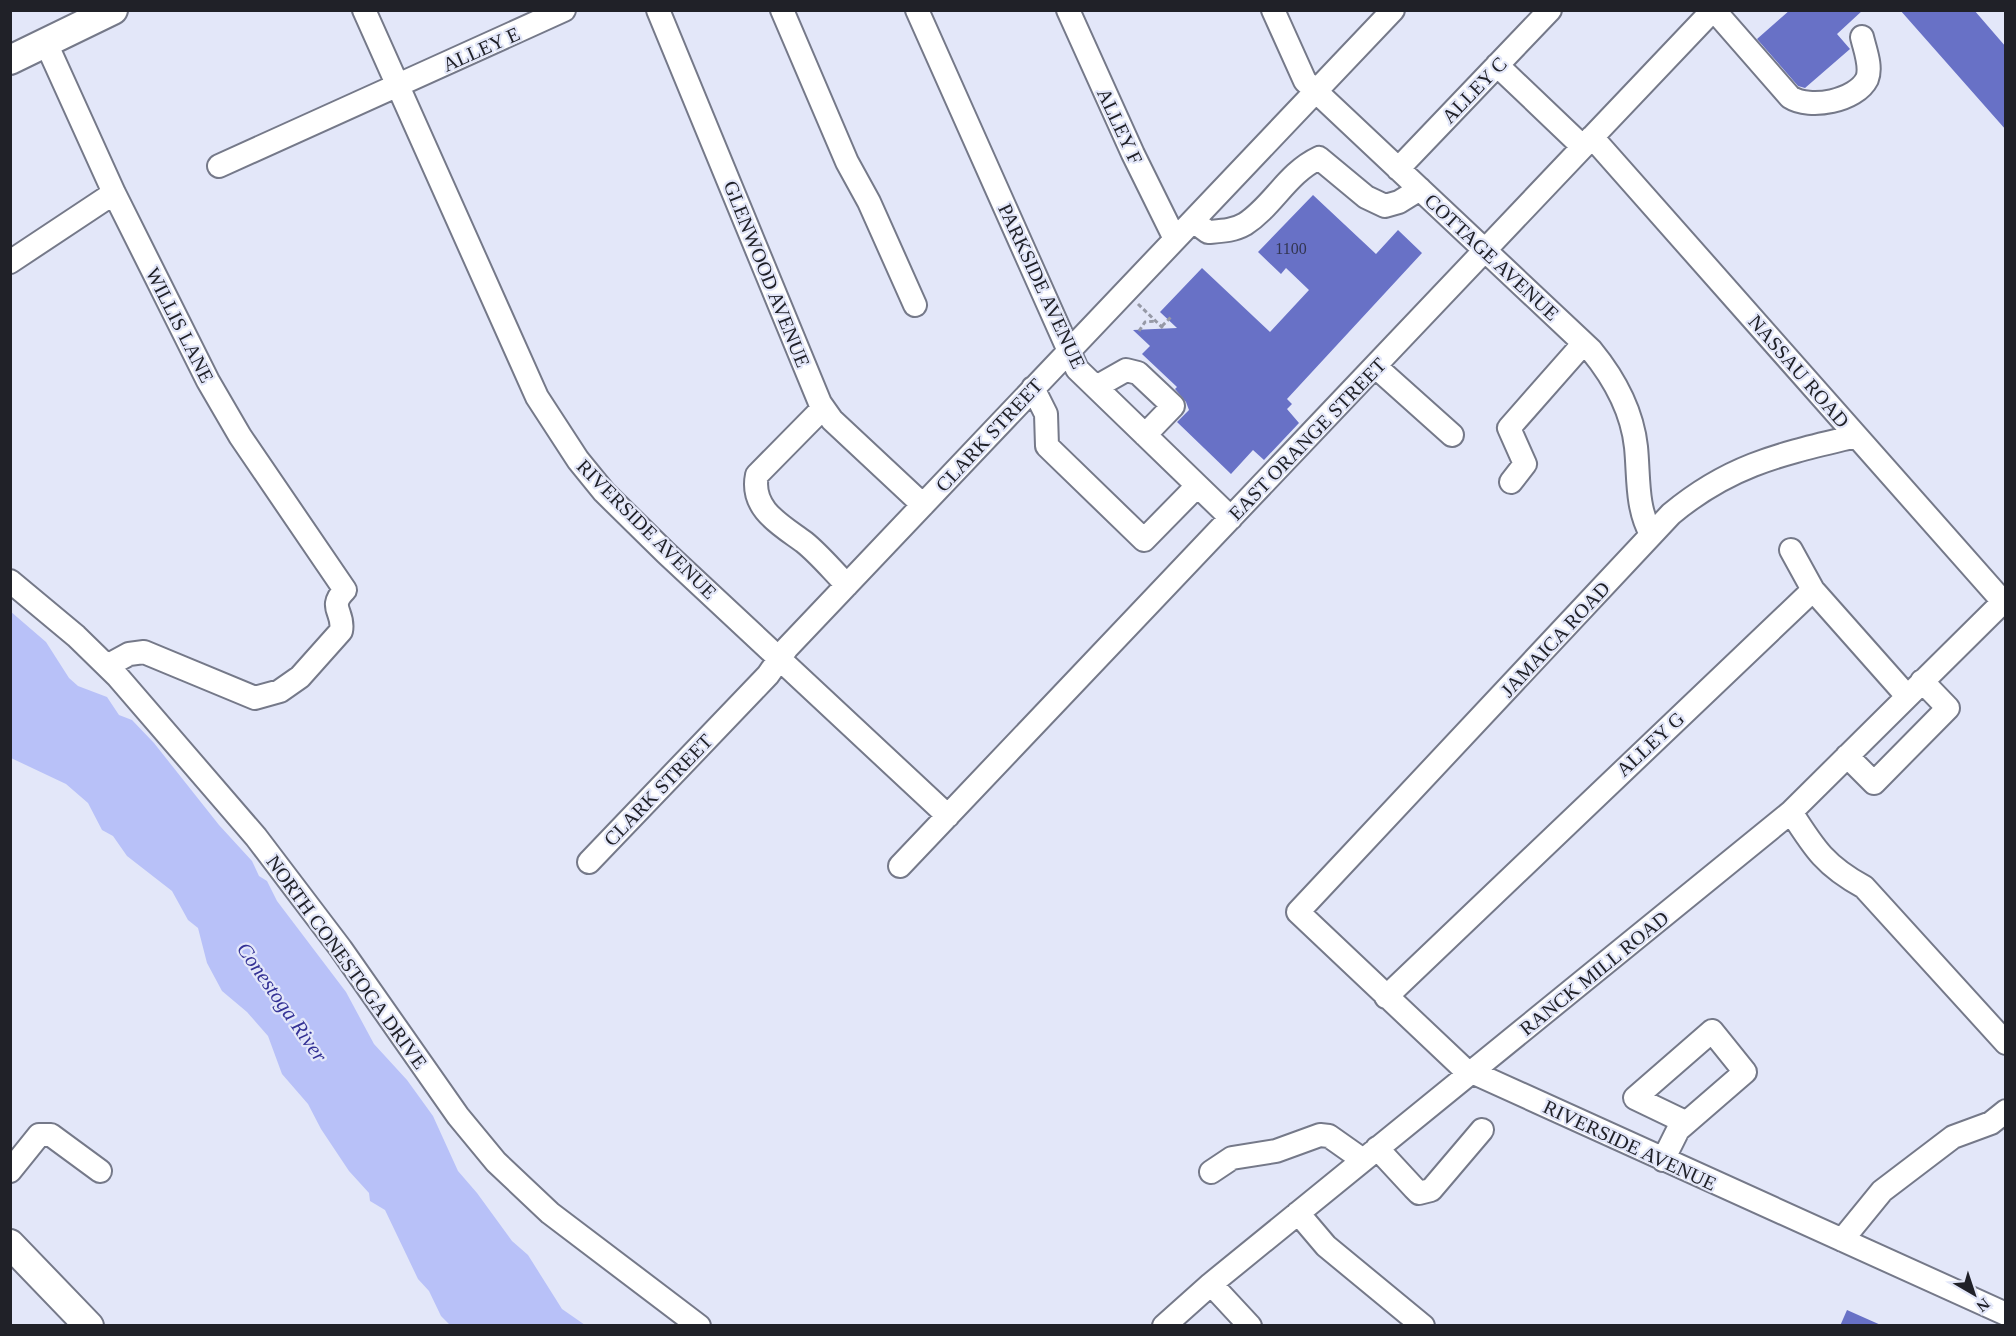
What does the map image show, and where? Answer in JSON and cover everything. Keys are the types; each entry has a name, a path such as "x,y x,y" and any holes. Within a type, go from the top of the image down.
{"main road":[{"path":"10,60 105,12"},
{"path":"10,1244 89,1326"}],"street":[{"name":"RIVERSIDE AVENUE","path":"364,10 537,397 555,428 604,492 948,816"},
{"name":"ALLEY E","path":"219,166 564,10"},
{"name":"GLENWOOD AVENUE","path":"658,10 823,408 832,420 923,505"},
{"path":"782,10 847,162 869,202 915,305"},
{"name":"PARKSIDE AVENUE","path":"916,10 1077,369 1230,518"},
{"name":"ALLEY F","path":"1068,10 1133,154 1175,239"},
{"name":"COTTAGE AVENUE","path":"1273,10 1302,76 1583,344 1607,371 1626,405 1636,446 1642,512 1651,534"},
{"name":"CLARK STREET","path":"589,862 768,675 847,585 1175,239 1201,226 1316,91 1393,10"},
{"name":"ALLEY C","path":"1398,169 1550,10"},
{"path":"1714,10 1790,97 1797,101 1830,102 1851,94 1863,84 1869,69 1862,37"},
{"name":"EAST ORANGE STREET","path":"900,866 1714,10"},
{"name":"WILLIS LANE","path":"46,43 114,193 208,381 240,436 345,590 337,599 336,605 342,625 341,631 300,677 280,690 255,698 243,695 227,686 144,652 129,654 107,666"},
{"name":"NASSAU ROAD","path":"1497,65 1588,142 2004,602"},
{"path":"1201,226 1230,230 1245,223 1303,166 1319,158 1366,197 1385,206 1399,202 1420,189"},
{"path":"10,262 114,193"},
{"path":"1511,482 1525,464 1509,428 1583,344"},
{"path":"1376,367 1452,435"},
{"path":"1096,387 1126,370 1138,373 1173,406 1145,435"},
{"path":"1034,388 1046,414 1047,446 1144,540 1197,486"},
{"path":"823,408 757,475 754,487 767,516 803,542 847,585"},
{"name":"JAMAICA ROAD","path":"1298,912 1651,534 1694,495 1749,464 1856,436"},
{"path":"1791,550 1814,590 1915,689 1948,708 1874,783 1847,756"},
{"name":"NORTH CONESTOGA DRIVE","path":"10,581 76,636 149,710 298,890 458,1116 496,1162 550,1213 699,1326"},
{"name":"ALLEY G","path":"1386,997 1814,590"},
{"name":"RANCK MILL ROAD","path":"1164,1326 1211,1284 1791,812 2004,602"},
{"path":"1791,812 1825,861 1837,872 1864,887 2006,1043"},
{"name":"RIVERSIDE AVENUE","path":"1298,912 1456,1063 1663,1160 2006,1314"},
{"path":"1663,1160 1678,1130 1685,1122 1745,1072 1712,1031 1635,1098 1685,1122"},
{"path":"1842,1240 1882,1191 1953,1137 1990,1124 2006,1111"},
{"path":"1210,1172 1232,1158 1276,1151 1320,1136 1329,1136 1370,1154 1419,1193 1431,1190 1482,1130"},
{"path":"10,1171 39,1136 51,1135 100,1172"},
{"path":"1298,1213 1326,1246 1423,1326"},
{"path":"1211,1284 1250,1326"}],"path":[{"path":"1143,308 1164,328 1172,317"},
{"path":"1139,331 1144,322 1156,321"}],"water":[{"name":"Conestoga River","path":"10,611 46,642 69,678 78,686 107,697 119,715 132,720 154,743 219,825 252,861 259,876 267,881 277,901 346,992 374,1044 407,1080 433,1116 458,1171 512,1241 528,1255 562,1309 585,1325 450,1325 441,1316 429,1291 418,1279 385,1210 370,1201 369,1193 349,1171 321,1129 308,1104 282,1074 268,1036 247,1012 222,991 207,963 198,928 188,920 172,891 127,856 113,836 102,830 88,803 66,784 11,758"}],"building":[{"path":"1790,10 1863,10 1837,34 1850,49 1805,88 1798,86 1757,39"},
{"path":"1900,10 1974,10 2006,47 2006,130"},
{"path":"1313,195 1376,254 1398,230 1422,253 1287,399 1292,404 1287,409 1299,423 1264,460 1253,450 1231,474 1177,422 1189,410 1186,402 1175,389 1177,387 1142,354 1150,346 1133,330 1177,328 1160,312 1202,268 1270,332 1309,290 1286,268 1281,274 1258,252"},
{"path":"1847,1310 1883,1326 1840,1326"}]}
